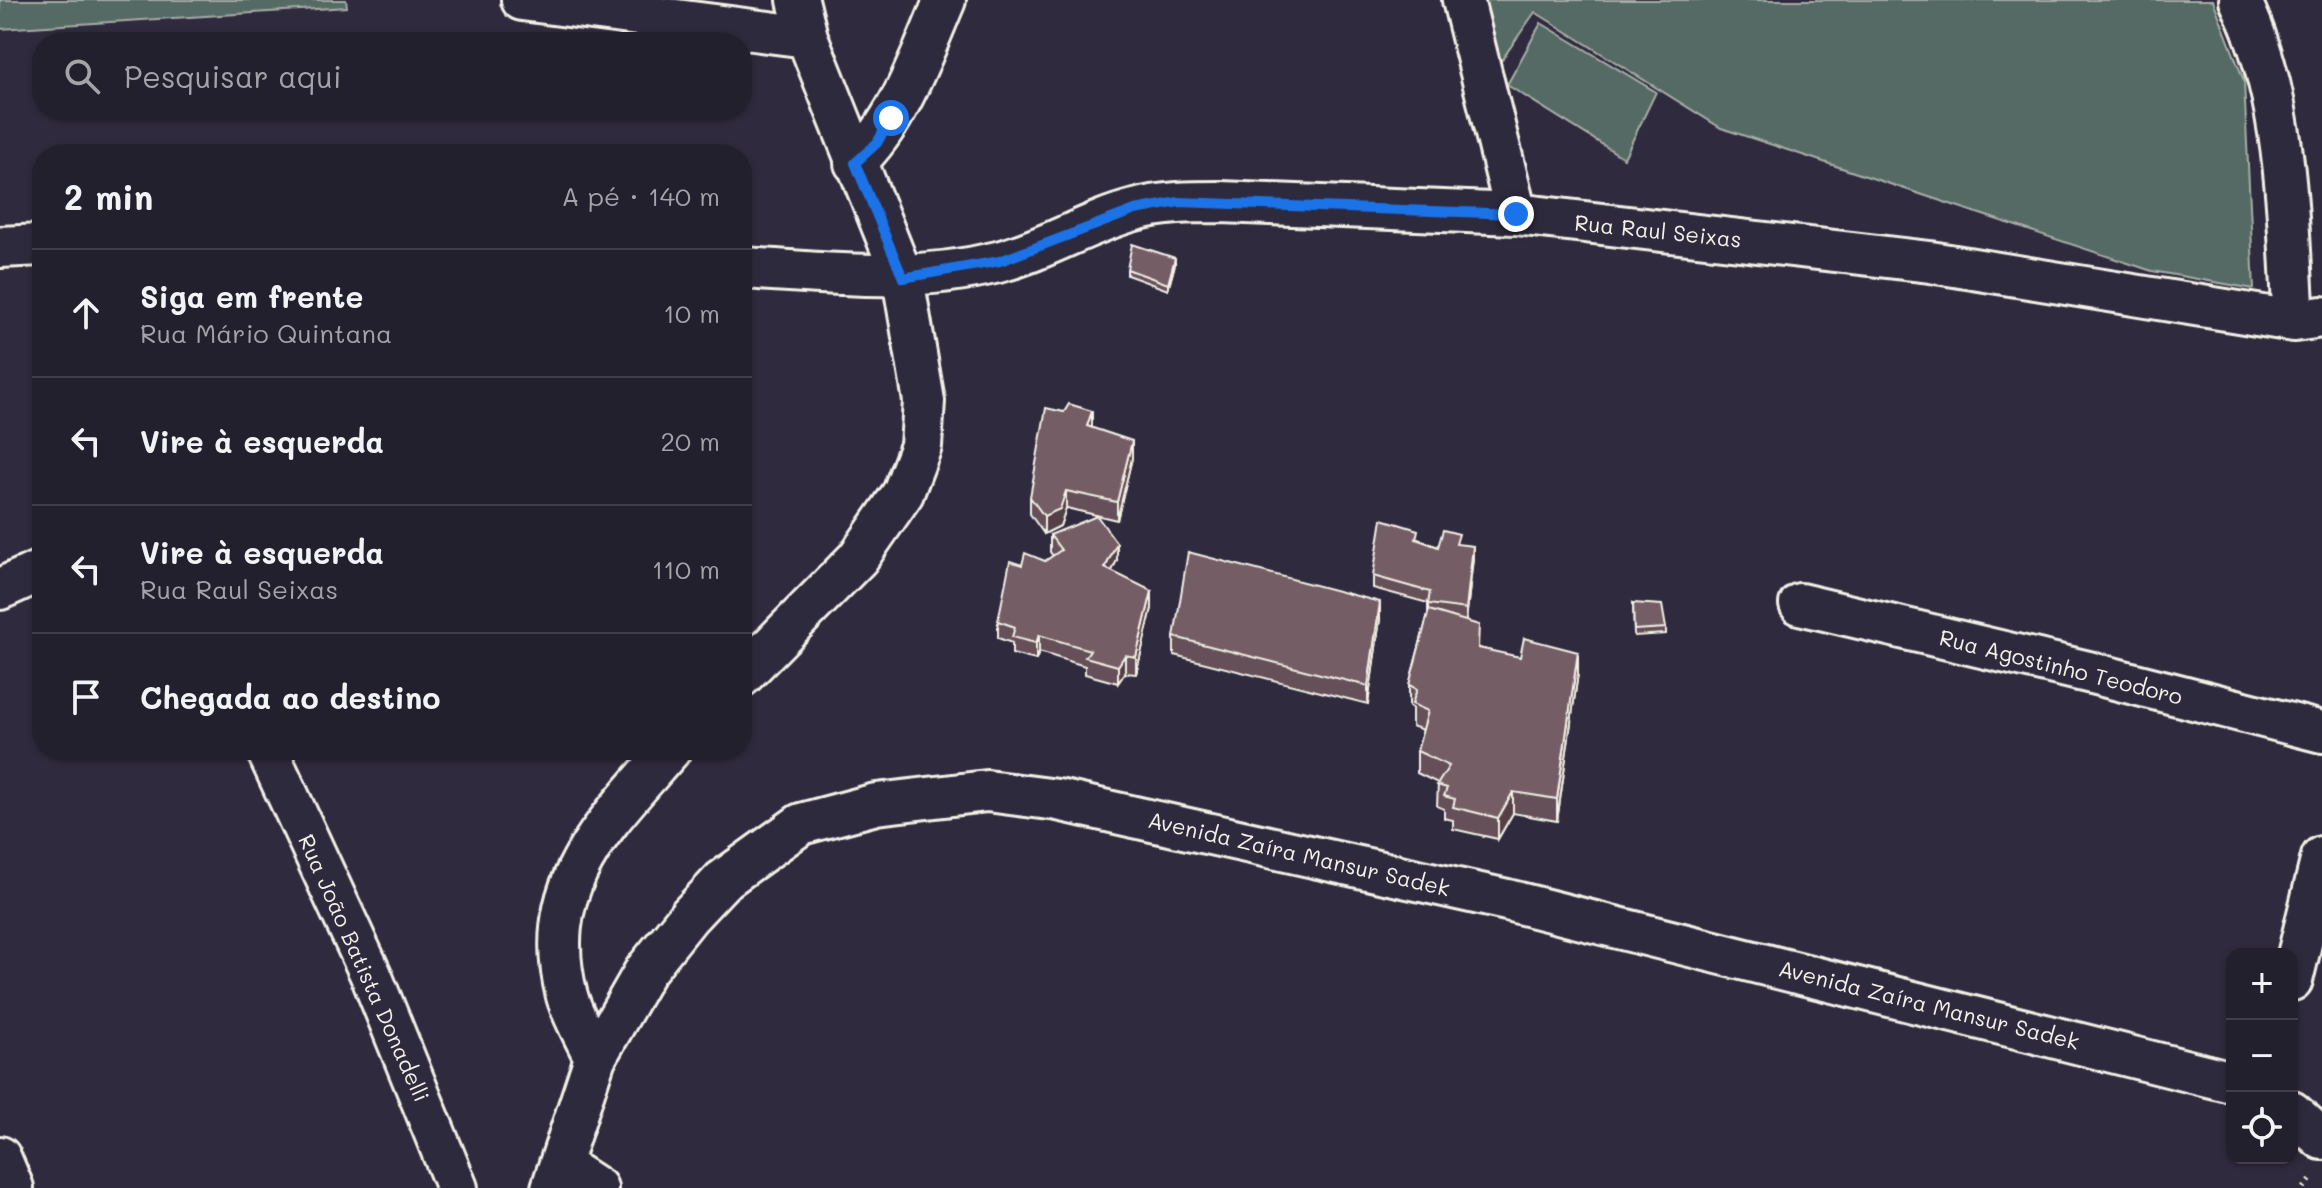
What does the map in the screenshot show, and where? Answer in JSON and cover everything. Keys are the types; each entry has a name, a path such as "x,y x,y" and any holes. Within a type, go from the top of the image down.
{"street":[{"path":"522,0 803,18 855,163 903,278 924,401 921,446 903,493 858,558 752,666"},
{"path":"855,163 877,143 891,118 945,0"},
{"path":"1463,0 1516,214"},
{"path":"2240,0 2252,23 2276,104 2308,319"},
{"name":"Rua Raul Seixas","path":"752,269 903,278 1000,261 1135,210 1179,202 1516,214 1930,262 2308,319"},
{"path":"0,247 32,245"},
{"path":"0,589 32,575"},
{"name":"Rua Agostinho Teodoro","path":"1800,604 2088,672 2322,732"},
{"name":"Rua João Batista Donadelli","path":"272,760 371,975 457,1188"},
{"path":"595,1058 568,997 561,947 563,911 574,872 607,822 661,760"},
{"name":"Avenida Zaíra Mansur Sadek","path":"556,1176 595,1058 645,971 722,881 801,824 876,804 987,791 1058,800 1507,900 2226,1080"},
{"path":"2298,955 2322,857"},
{"path":"2298,1117 2322,1139"},
{"path":"0,1157 13,1188"},
{"path":"556,1176 597,1188"}],"green space":[{"path":"0,0 346,0 347,7 0,29"},
{"path":"1479,0 2213,0 2244,81 2254,289 2152,271 1721,128 1535,12 1496,68"},
{"path":"1541,23 1656,92 1624,158 1507,85"}],"building":[{"path":"1132,244 1175,258 1168,284 1127,269"},
{"path":"1069,404 1092,411 1087,426 1132,441 1117,502 1066,491 1060,509 1044,516 1030,497 1046,408 1064,412"},
{"path":"1097,516 1117,543 1105,568 1152,591 1136,657 1125,655 1118,666 1085,657 1090,650 1039,635 1036,643 1012,637 1015,627 998,621 1010,561 1022,565 1025,553 1045,561 1061,550 1050,535"},
{"path":"1382,519 1418,530 1416,539 1438,547 1443,530 1459,534 1456,544 1473,546 1466,609 1428,604 1430,592 1373,576"},
{"path":"1188,552 1380,602 1368,686 1174,637"},
{"path":"1633,603 1662,605 1666,628 1634,630"},
{"path":"1429,610 1479,625 1478,648 1520,657 1524,638 1578,652 1557,799 1513,792 1498,818 1453,807 1455,799 1444,796 1447,788 1437,785 1449,766 1417,751 1428,711 1412,704 1417,689 1409,685"}],"route":[{"path":"891,118 877,143 855,163 903,278 1000,261 1135,210 1179,202 1516,214"}]}
